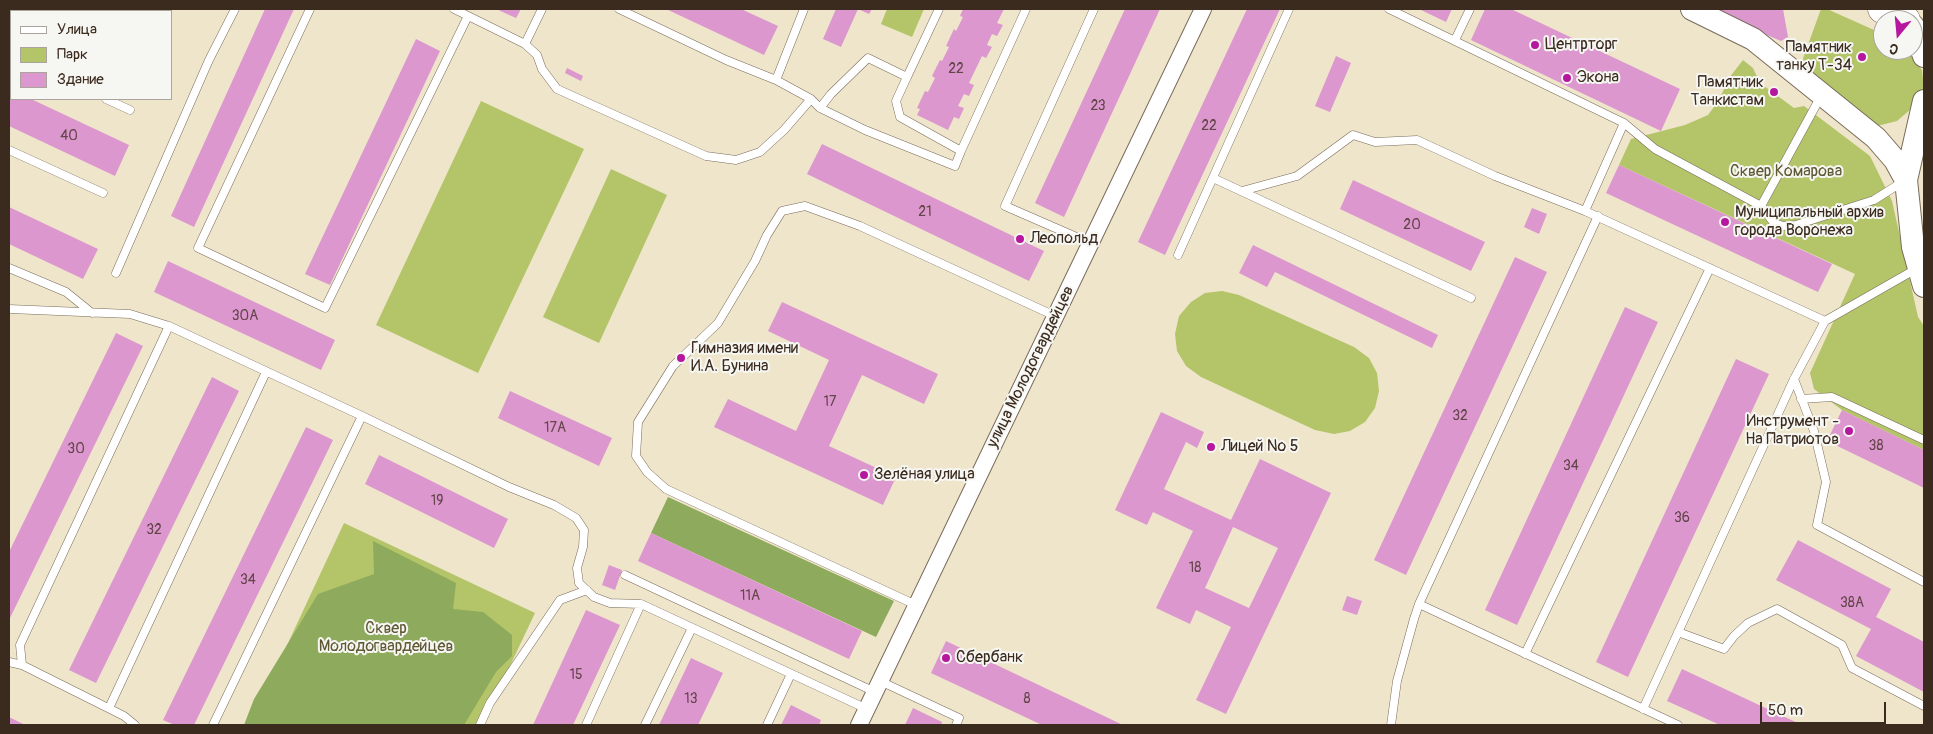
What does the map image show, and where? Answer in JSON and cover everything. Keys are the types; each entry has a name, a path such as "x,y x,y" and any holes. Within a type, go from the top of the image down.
{"street":[{"name":"улица Молодогвардейцев","path":"859,725 1203,9"},
{"path":"1692,9 1753,39 1876,138 1895,160 1915,174"},
{"path":"1921,277 1910,227 1924,101"},
{"path":"1915,174 1924,144"}],"lane":[{"path":"116,273 209,60 235,9"},
{"path":"310,9 198,248 325,308 468,16"},
{"path":"454,9 525,44 537,56 542,69 556,89 706,156 736,160 760,152 784,130 811,99"},
{"path":"525,44 542,9"},
{"path":"619,9 726,60 776,80 811,99 820,108 865,130 955,166 1026,9"},
{"path":"776,80 804,9"},
{"path":"939,9 896,101 900,117 961,151"},
{"path":"1090,244 1005,206 1094,9"},
{"path":"1178,255 1289,9"},
{"path":"1390,9 1624,123 1656,148 1761,206 1774,223 1783,226 1796,225 1874,200 1915,174"},
{"path":"1456,40 1470,9"},
{"path":"820,108 868,58 907,76"},
{"path":"1761,206 1822,94"},
{"path":"108,100 130,110"},
{"path":"1585,210 1624,123"},
{"path":"1242,191 1297,176 1353,135 1375,142 1417,140 1496,176 1585,210 1825,321"},
{"path":"9,150 103,193"},
{"path":"1214,178 1471,298"},
{"path":"916,605 666,489 646,472 636,456 638,422 673,366 718,323 782,211 805,206 860,226 1055,316"},
{"path":"1392,725 1397,681 1419,604 1598,216"},
{"path":"9,268 66,292 92,313"},
{"path":"1525,654 1710,268"},
{"path":"1643,709 1794,378 1825,321 1921,277"},
{"path":"9,309 130,314 169,326 509,487 554,505 576,518 584,530 583,547 577,568 579,584 594,597 610,603 641,604 867,709"},
{"path":"22,665 20,645 169,326"},
{"path":"109,708 266,372"},
{"path":"1794,378 1814,431 1826,482 1817,525 1924,582"},
{"path":"1801,399 1832,397 1924,440"},
{"path":"213,725 362,416"},
{"path":"625,575 877,687 959,718 956,725"},
{"path":"480,725 490,702 560,600 587,590"},
{"path":"586,725 641,604"},
{"path":"1419,604 1678,725"},
{"path":"1678,632 1724,649 1748,623 1777,609 1842,645 1852,668 1924,706"},
{"path":"645,725 692,628"},
{"path":"9,662 22,665 109,708 124,716 135,725"},
{"path":"767,725 791,674"}],"green space":[{"path":"887,9 924,9 912,37 881,24"},
{"path":"1821,9 1827,9 1873,30 1873,60 1914,60 1922,70 1924,89 1918,103 1897,121 1873,127 1801,64"},
{"name":"Сквер Комарова","path":"1743,60 1753,68 1760,83 1794,108 1804,106 1870,156 1892,201 1918,317 1924,326 1924,450 1842,410 1814,389 1810,373 1855,274 1619,165 1631,139 1685,125 1708,115 1719,100 1729,78"},
{"path":"481,101 584,149 478,373 376,325"},
{"path":"611,169 667,195 599,343 543,317"},
{"path":"1222,291 1239,295 1354,347 1369,358 1377,373 1379,391 1375,408 1365,422 1350,431 1334,434 1315,430 1201,377 1186,366 1177,351 1175,334 1179,316 1191,302 1205,293"},
{"path":"668,497 894,601 876,637 651,533"},
{"name":"Сквер Молодогвардейцев","path":"344,523 535,613 482,725 268,725 253,718"},
{"name":"Сквер Молодогвардейцев","path":"373,541 456,583 453,609 483,612 512,635 512,656 496,672 464,725 244,725 254,699 318,594 374,574"}],"building":[{"path":"10,9 87,10 10,10"},
{"path":"265,9 294,9 194,227 171,216"},
{"path":"496,9 521,9 516,18"},
{"path":"666,9 741,9 778,26 764,55"},
{"path":"836,9 858,9 841,47 823,39"},
{"path":"858,9 872,9 869,14"},
{"path":"963,9 1004,9 997,23 1003,25 997,36 992,34 987,45 992,47 986,58 982,56 969,83 974,85 969,96 964,94 958,106 964,108 959,119 954,117 948,130 917,115 920,109 917,108 925,91 928,92 935,78 932,76 949,47 946,46 954,29 956,31 963,17 960,16"},
{"path":"1125,9 1160,9 1064,217 1035,203"},
{"path":"1247,9 1280,9 1165,255 1138,242"},
{"path":"1419,9 1452,9 1446,22"},
{"path":"1485,9 1511,9 1680,89 1661,131 1471,40"},
{"path":"1706,9 1783,9 1788,37 1781,41"},
{"path":"416,39 440,51 330,285 305,274"},
{"path":"1336,56 1351,63 1330,112 1315,106"},
{"path":"567,68 583,76 581,81 565,73"},
{"path":"9,88 10,100 33,100 129,145 115,176 9,126"},
{"path":"822,144 1044,251 1029,281 807,174"},
{"path":"1619,165 1832,264 1818,292 1606,193"},
{"path":"1353,180 1485,242 1471,271 1340,209"},
{"path":"9,207 98,249 83,279 9,244"},
{"path":"1532,208 1547,214 1539,234 1524,227"},
{"path":"1253,245 1438,335 1432,348 1275,272 1267,287 1239,273"},
{"path":"1515,257 1547,272 1406,575 1374,560"},
{"path":"168,261 335,340 321,370 154,292"},
{"path":"782,302 938,374 924,404 862,375 829,446 896,477 883,505 714,427 728,399 796,431 829,360 768,331"},
{"path":"1625,307 1658,322 1517,625 1485,610"},
{"path":"116,333 143,346 9,620 9,552"},
{"path":"1736,359 1769,374 1628,677 1596,662"},
{"path":"212,377 239,391 96,683 69,670"},
{"path":"510,391 612,438 599,466 498,418"},
{"path":"1842,410 1924,450 1924,488 1827,441"},
{"path":"1161,412 1204,432 1197,448 1186,442 1164,489 1231,520 1260,459 1331,493 1226,714 1196,700 1231,627 1196,610 1190,624 1156,608 1193,531 1153,512 1147,525 1115,510","holes":["1233,527 1278,548 1249,608 1205,588"]},
{"path":"306,427 333,440 194,725 175,725 163,720"},
{"path":"379,455 508,519 494,548 365,484"},
{"path":"651,533 862,631 849,659 638,561"},
{"path":"1798,540 1891,589 1876,617 1924,642 1924,692 1856,656 1871,629 1776,580"},
{"path":"609,565 622,570 615,590 602,585"},
{"path":"1347,596 1362,601 1357,615 1342,610"},
{"path":"586,610 620,625 573,725 533,725"},
{"path":"946,641 1123,725 1042,725 931,673"},
{"path":"691,658 723,673 698,725 659,725"},
{"path":"1682,669 1802,725 1720,725 1667,701"},
{"path":"791,705 821,720 819,725 781,725"},
{"path":"913,708 942,722 941,725 905,725"},
{"path":"9,717 25,725 9,725"}],"place":[{"name":"Центрторг","path":"1535,45"},
{"name":"Памятник танку Т-34","path":"1862,57"},
{"name":"Экона","path":"1567,78"},
{"name":"Памятник Танкистам","path":"1774,92"},
{"name":"Муниципальный архив города Воронежа","path":"1725,222"},
{"name":"Леопольд","path":"1020,239"},
{"name":"Гимназия имени И.А. Бунина","path":"681,358"},
{"name":"Инструмент - На Патриотов","path":"1849,431"},
{"name":"Лицей № 5","path":"1211,447"},
{"name":"Зелёная улица","path":"864,475"},
{"name":"Сбербанк","path":"946,658"}]}
